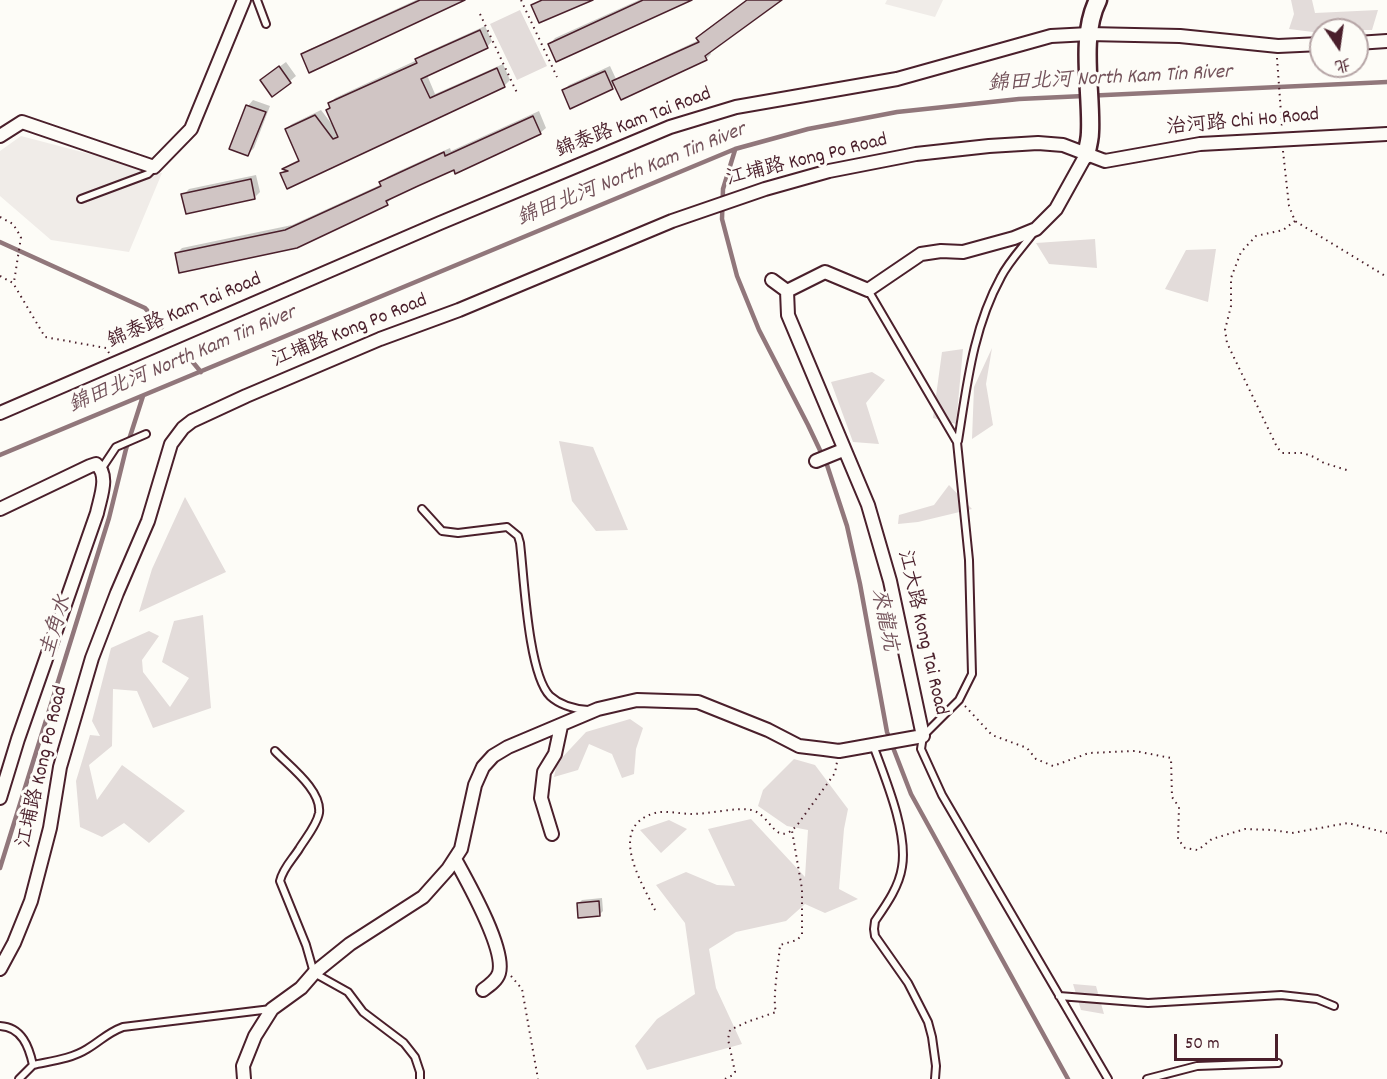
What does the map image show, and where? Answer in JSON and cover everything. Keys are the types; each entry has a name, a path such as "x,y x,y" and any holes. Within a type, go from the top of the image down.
{"street":[{"path":"772,280 787,291 825,272 868,290 921,254 941,251 963,252 1014,238 1036,229 1056,209 1086,155 1090,133 1087,66 1089,34 1098,0"},
{"path":"0,136 22,122 154,167 191,129 242,1"},
{"name":"錦泰路 Kam Tai Road","path":"0,412 670,127 736,107 897,79 1051,36 1089,34 1180,36 1278,46 1309,45"},
{"path":"1369,42 1387,41"},
{"name":"治河路 Chi Ho Road","path":"1086,155 1105,161 1180,146 1387,134"},
{"name":"江埔路 Kong Po Road","path":"0,969 32,901 50,828 60,767 92,658 148,521 167,454 176,435 183,428 201,416 380,339 459,310 705,208 765,189 829,171 938,151 1045,143 1063,145 1086,155"},
{"name":"江大路 Kong Tai Road","path":"244,1079 243,1066 255,1036 272,1009 302,988 314,973 350,944 423,897 455,859 461,849 475,785 483,767 493,756 508,747 598,709 637,700 698,702 768,730 799,746 839,751 923,736 888,574 867,505 788,315 787,291"},
{"path":"816,461 843,450"},
{"path":"0,509 96,467 104,478 97,513 18,739 0,798"},
{"path":"552,834 541,798 544,772 555,754 561,726"},
{"path":"455,859 475,894 500,962 499,974 492,984 483,990"}],"lane":[{"path":"257,0 266,24"},
{"path":"81,199 148,174 154,167"},
{"path":"1036,229 1001,275 975,340 957,442 969,560 972,674 959,700 923,736 921,749 942,795 1107,1079"},
{"path":"868,290 957,442"},
{"path":"96,467 116,447 146,434"},
{"path":"422,509 442,531 458,533 507,527 518,536 531,643 536,668 544,686 549,694 565,707 586,711 598,709"},
{"path":"878,744 903,850 903,867 891,897 875,921 874,929 880,945 908,983 928,1022 936,1066 935,1079"},
{"path":"274,751 312,789 319,801 319,814 283,870 280,880 314,973 348,992 363,1011 404,1043 415,1057 420,1079"},
{"path":"1059,996 1148,1003 1281,995 1317,999 1334,1006"},
{"path":"19,1079 33,1065 69,1057 87,1049 110,1031 123,1027 272,1009"},
{"path":"0,1026 7,1026 21,1035 29,1049 33,1065"},
{"path":"1147,1079 1197,1066 1278,1063"}],"path":[{"path":"521,0 557,77"},
{"path":"480,14 518,95"},
{"path":"1277,57 1289,206 1295,221 1387,277"},
{"path":"0,217 13,224 21,237 13,283"},
{"path":"1295,221 1282,230 1256,236 1241,252 1232,278 1231,306 1225,330 1227,343 1282,453 1303,453 1324,463 1350,471"},
{"path":"0,276 13,283 45,337 106,348 113,364"},
{"path":"959,700 992,735 1028,748 1036,759 1053,766 1089,753 1136,751 1171,758 1172,796 1179,807 1178,839 1185,848 1198,850 1212,839 1245,829 1292,833 1348,823 1387,833"},
{"path":"655,910 632,863 631,834 636,824 654,813 711,813 744,809 755,811 778,832 783,834 792,831 835,773 839,751"},
{"path":"725,1079 735,1072 728,1039 730,1030 776,1012 774,1006 780,945 797,940 802,935 802,889 792,831"},
{"path":"500,962 522,989 538,1079"}],"shaded area":[{"path":"887,0 943,0 935,17 885,4"},
{"path":"1291,0 1312,0 1315,13 1378,10 1372,30 1369,30 1369,18 1309,18 1309,32 1289,29 1294,14"},
{"path":"520,10 547,66 517,80 490,24"},
{"path":"21,136 162,173 129,252 51,240 0,196 0,151"},
{"path":"1095,239 1097,268 1049,264 1036,243"},
{"path":"1216,249 1208,302 1165,289 1186,250"},
{"path":"992,348 986,384 993,425 972,439 974,387"},
{"path":"963,349 956,424 933,418 942,352"},
{"path":"872,372 885,380 866,403 879,444 853,442 831,382"},
{"path":"559,441 593,447 628,530 596,531 572,501"},
{"path":"949,485 972,509 918,522 898,524 899,515 934,505"},
{"path":"185,497 226,572 139,612 152,569"},
{"path":"203,615 211,708 153,728 137,691 113,689 112,746 89,765 97,800 122,765 185,811 149,843 124,823 102,837 80,827 76,781 90,735 100,736 92,721 111,648 149,631 159,636 142,660 143,672 170,707 189,678 162,662 174,621"},
{"path":"630,719 643,728 636,749 634,774 622,778 612,754 589,744 578,770 554,777 557,763 586,732"},
{"path":"794,759 815,765 848,809 839,889 858,899 825,913 805,904 786,921 736,932 709,949 716,988 742,1044 647,1070 635,1046 657,1019 695,994 685,923 656,885 686,872 717,885 735,886 708,829 751,819 805,877 808,830 787,826 758,806 763,790"},
{"path":"669,820 687,829 661,853 640,830"},
{"path":"1073,984 1096,986 1104,1014 1081,1010"}],"building":[{"path":"420,0 465,0 309,73 301,54"},
{"path":"542,0 593,0 539,23 531,5"},
{"path":"643,0 692,0 556,62 548,44"},
{"path":"747,0 782,0 705,56 707,60 621,100 612,81 699,42 696,38"},
{"path":"480,30 488,48 421,79 430,98 497,68 505,87 287,189 280,173 288,171 282,169 299,161 285,129 315,115 333,139 338,137 326,110 330,108 328,103 417,63 415,59"},
{"path":"279,66 291,83 272,97 260,80"},
{"path":"605,71 613,89 570,109 562,90"},
{"path":"246,105 266,112 248,156 229,149"},
{"path":"533,116 541,134 455,174 454,170 418,186 386,201 388,205 297,248 179,273 175,253 285,230 381,186 379,182 444,152 445,156"},
{"path":"251,179 255,199 186,214 181,194"},
{"path":"599,901 600,916 578,918 577,903"}],"waterway":[{"name":"錦田北河 North Kam Tin River","path":"0,455 735,149 808,129 897,112 1019,99 1387,82"},
{"name":"來龍坑","path":"735,150 723,189 722,219 737,276 759,330 827,465 847,526 887,732 911,794 1068,1079"},
{"path":"0,242 145,308 162,327"},
{"path":"186,354 201,372"},
{"name":"圭角水","path":"0,868 109,518 126,449 143,396"}]}
